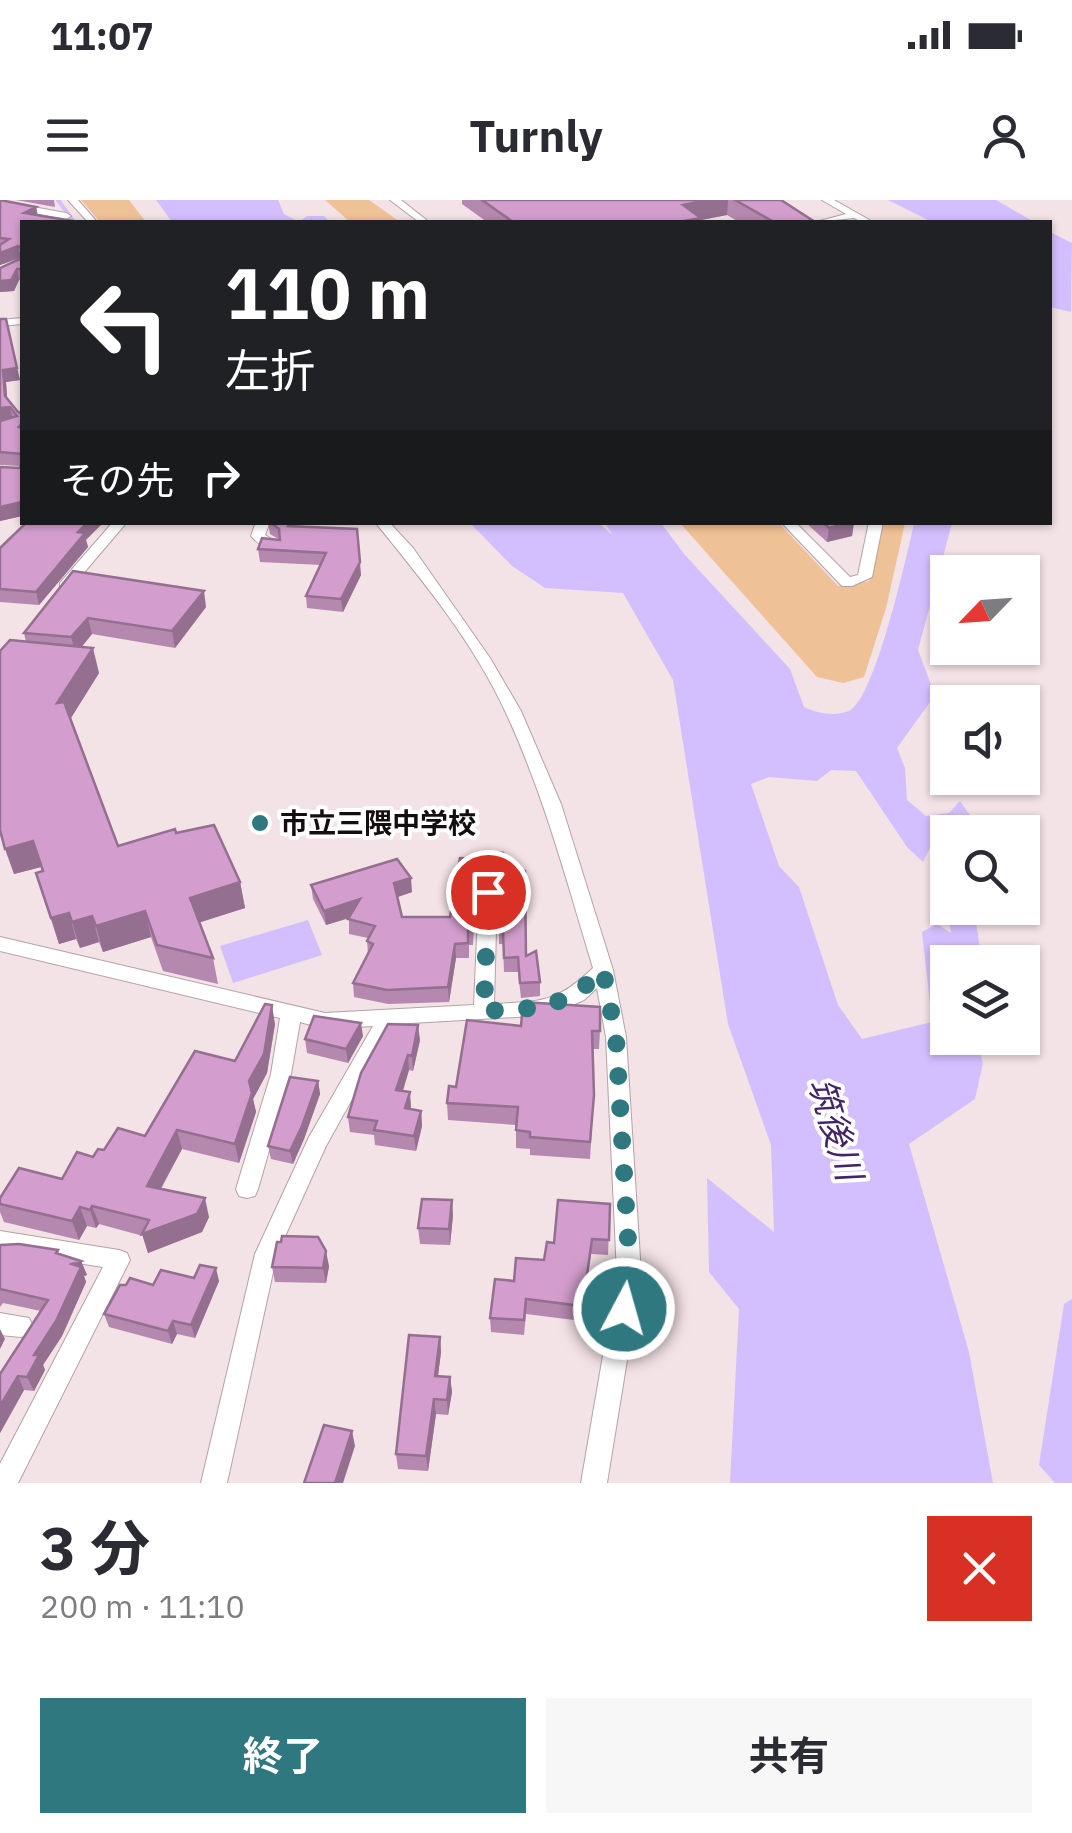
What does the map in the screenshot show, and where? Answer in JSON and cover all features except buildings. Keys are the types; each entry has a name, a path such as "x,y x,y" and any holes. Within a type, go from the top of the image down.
{"street":[{"path":"73,200 91,220"},
{"path":"394,200 421,220"},
{"path":"827,200 864,220"},
{"path":"0,204 66,216"},
{"path":"830,220 855,215"},
{"path":"56,597 118,525"},
{"path":"262,525 258,536 274,548"},
{"path":"384,525 408,552 485,661 513,711 552,804 603,970 616,1037 630,1274 594,1483"},
{"path":"790,525 847,583 864,577 875,525"},
{"path":"484,1011 488,892"},
{"path":"0,944 325,1021 548,1008 577,995 603,970"},
{"path":"247,1188 282,1074 291,1014"},
{"path":"214,1483 266,1254 317,1143 388,1017"},
{"path":"0,1241 119,1260 4,1483"}],"shaded area":[{"path":"81,200 129,200 144,220 98,220"},
{"path":"325,200 369,200 397,220 348,220"},
{"path":"682,525 781,525 838,586 869,581 882,525 905,525 886,608 864,677 843,683 817,677"}],"water":[{"path":"156,200 278,200 284,214 295,220 171,220"},
{"path":"888,200 996,200 1031,220 928,220"},
{"path":"307,216 324,216 328,220 302,220"},
{"path":"1052,233 1072,243 1071,312 1052,307"},
{"name":"筑後川","path":"472,525 601,525 612,534 606,525 662,525 685,555 790,669 804,707 837,714 849,711 859,701 869,681 889,624 914,525 951,525 943,555 930,555 930,605 918,650 931,685 930,702 897,748 905,768 907,800 930,815 930,847 923,862 907,847 856,771 831,770 817,781 769,777 751,784 779,866 799,887 838,1005 862,1039 930,1022 930,1055 981,1055 983,1063 975,1099 909,1144 969,1352 993,1483 730,1483 739,1309 709,1272 707,1178 774,1232 771,1145 728,1024 673,680 623,593 545,588 512,566"},
{"path":"960,801 970,815 934,815 949,813"},
{"path":"308,920 322,955 233,983 220,946"},
{"path":"935,925 951,933 950,925 977,925 979,945 930,945 930,1004 922,932"},
{"path":"1072,1299 1072,1483 1055,1483 1039,1465 1064,1304"}],"waterway":[{"path":"58,200 73,220"}],"place":[{"name":"市立三隈中学校","path":"260,823"}],"route":[{"path":"488,892 484,1011 548,1008 577,995 603,970 616,1037 630,1274 624,1309"}]}
